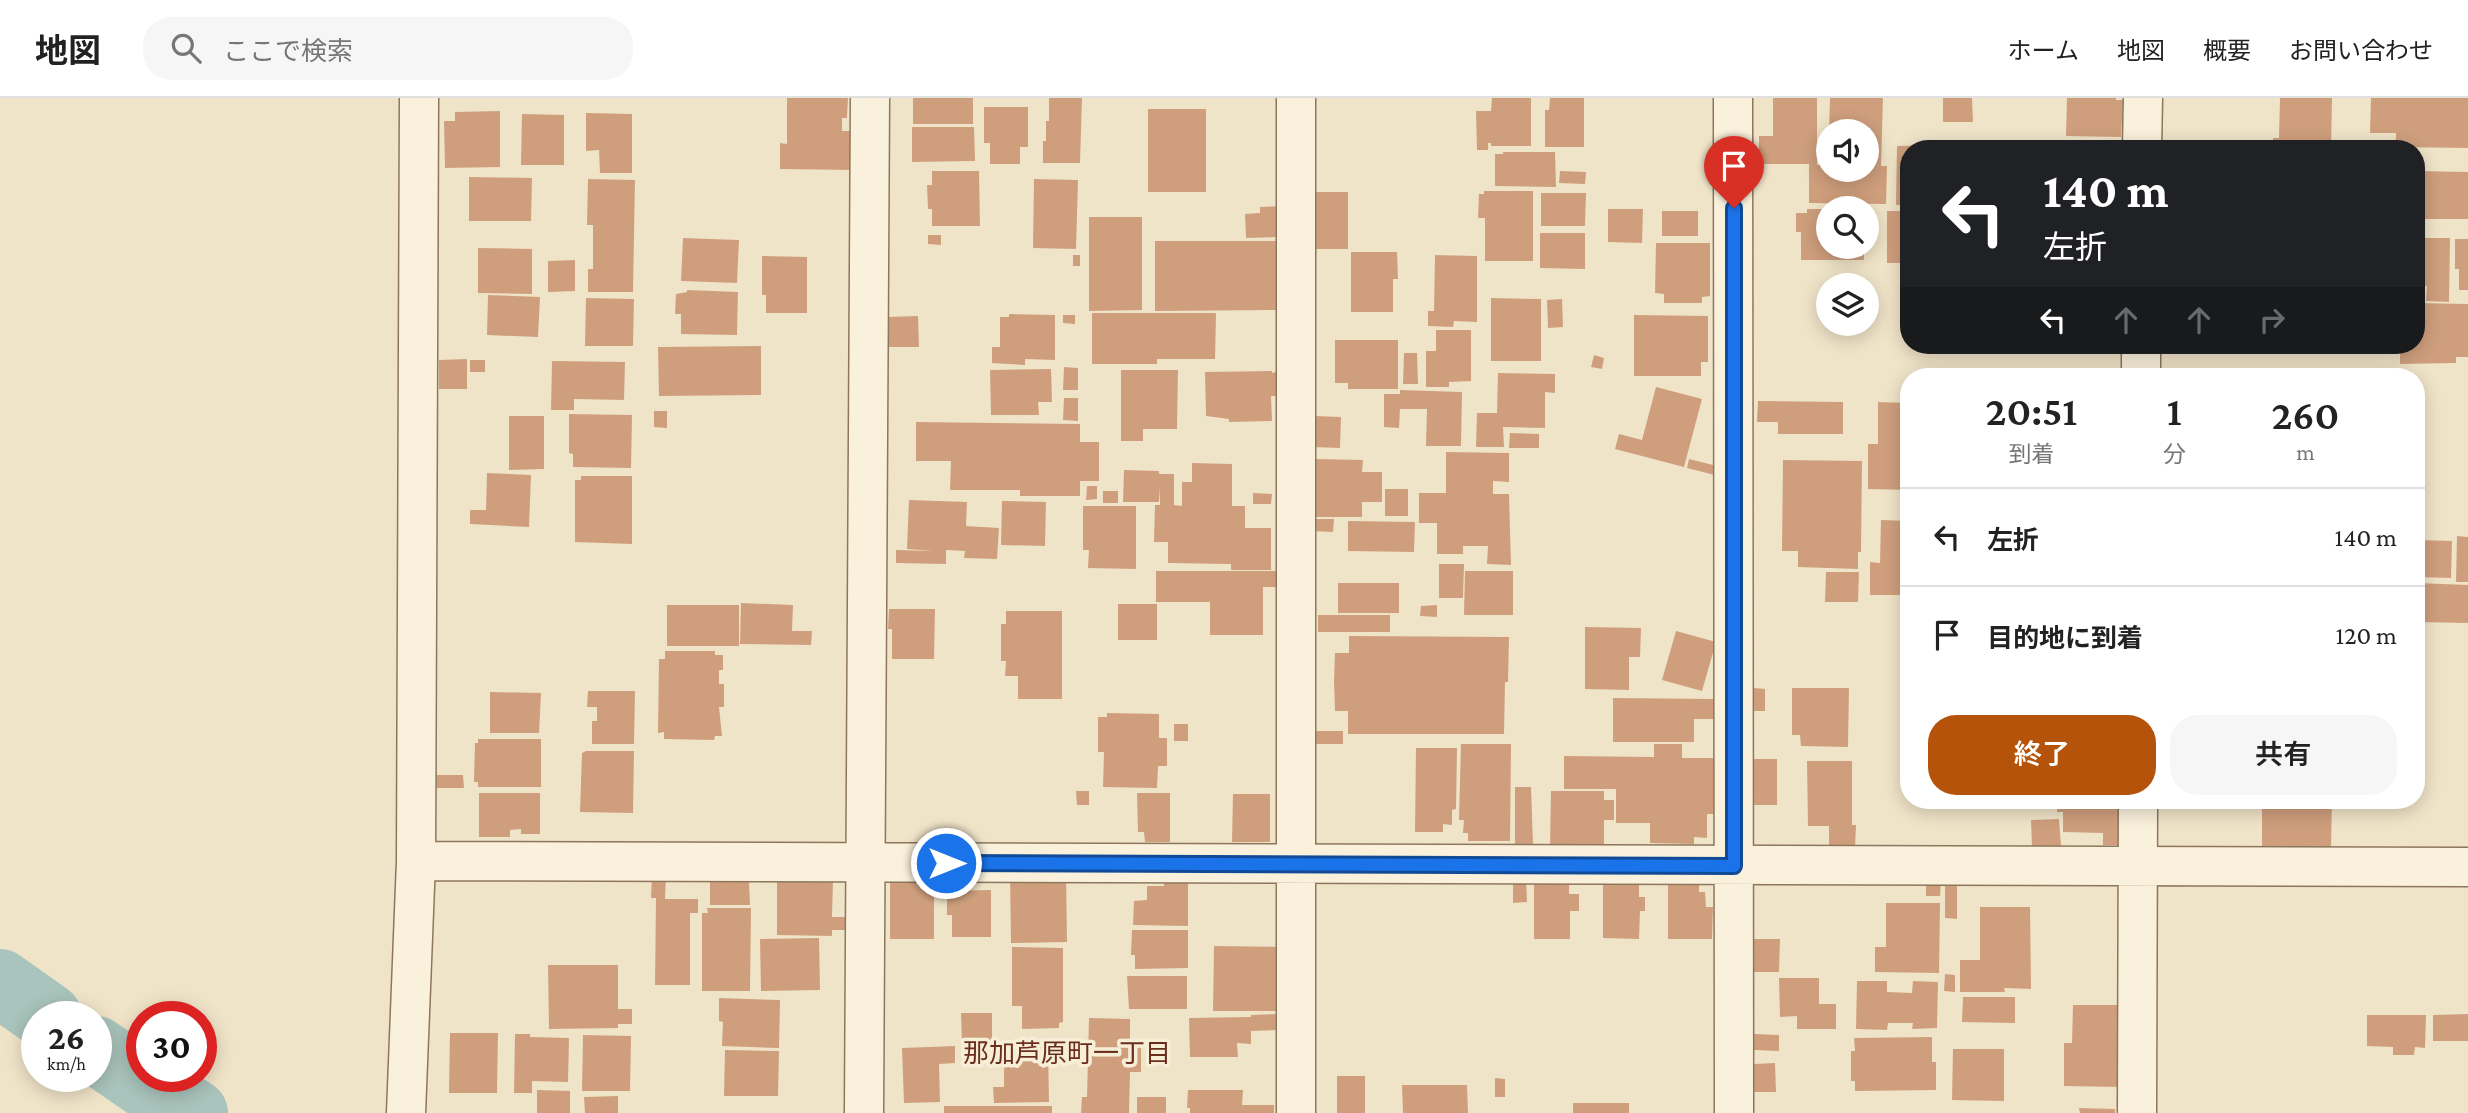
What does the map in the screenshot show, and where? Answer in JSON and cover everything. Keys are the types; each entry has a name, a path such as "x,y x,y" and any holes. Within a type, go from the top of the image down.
{"street":[{"path":"406,1113 416,861 419,98"},
{"path":"864,1113 870,98"},
{"path":"1296,98 1296,1113"},
{"path":"1733,98 1734,1113"},
{"path":"2142,140 2143,98"},
{"path":"2137,1113 2138,809"},
{"path":"416,861 2468,867"}],"building":[{"path":"787,98 848,98 847,118 842,118 842,131 855,131 854,170 780,169 780,143 787,144"},
{"path":"913,98 973,98 973,124 913,124"},
{"path":"1049,98 1082,98 1080,163 1043,163 1043,141 1046,141 1046,121 1049,121"},
{"path":"1492,98 1531,98 1531,146 1491,146 1491,143 1488,143 1488,150 1477,150 1476,111 1491,111"},
{"path":"1550,98 1584,98 1584,147 1545,147 1545,110 1549,110"},
{"path":"1773,98 1817,98 1816,182 1879,182 1879,119 1829,119 1830,98 1883,98 1881,166 1887,166 1886,204 1879,204 1879,196 1816,196 1816,203 1809,203 1809,164 1759,164 1759,136 1773,136"},
{"path":"1943,98 1972,98 1973,122 1943,122"},
{"path":"2067,98 2123,100 2121,137 2066,136"},
{"path":"2280,98 2332,98 2331,140 2273,140 2279,138"},
{"path":"2371,98 2468,98 2468,148 2425,147 2425,140 2396,140 2396,133 2370,133"},
{"path":"984,107 1028,107 1028,147 1020,147 1020,164 990,164 990,143 984,143"},
{"path":"1148,109 1206,109 1206,192 1148,192"},
{"path":"500,111 500,167 445,168 444,121 455,121 455,112"},
{"path":"586,113 632,114 632,173 600,173 599,150 586,151"},
{"path":"522,114 564,115 564,165 521,165"},
{"path":"912,127 974,127 975,161 912,162"},
{"path":"1897,146 1900,146 1900,205 1896,205"},
{"path":"1555,152 1556,187 1495,186 1495,154"},
{"path":"932,171 979,171 980,226 932,226 927,185 932,185"},
{"path":"1560,171 1586,172 1585,184 1559,183"},
{"path":"2425,171 2468,172 2468,219 2425,219"},
{"path":"469,177 532,178 531,221 469,221"},
{"path":"588,179 635,180 633,292 588,292 588,269 593,269 593,225 587,225"},
{"path":"1034,179 1078,180 1076,249 1033,248"},
{"path":"1484,191 1533,191 1533,261 1485,261 1485,218 1478,218 1479,194 1484,194"},
{"path":"1311,192 1348,192 1348,249 1311,249"},
{"path":"1541,193 1586,193 1585,226 1541,226"},
{"path":"1282,206 1282,237 1246,238 1245,214 1260,213 1260,207"},
{"path":"1608,209 1643,209 1642,243 1608,242"},
{"path":"1807,209 1816,209 1816,259 1864,260 1801,260 1801,232 1796,232 1796,213 1807,213"},
{"path":"1662,211 1698,211 1698,236 1662,236"},
{"path":"1887,211 1900,211 1900,263 1887,263"},
{"path":"1089,217 1142,217 1142,310 1089,311"},
{"path":"1540,233 1585,233 1585,269 1540,268"},
{"path":"928,235 941,235 941,245 928,244"},
{"path":"683,238 739,240 737,283 681,281"},
{"path":"2425,238 2450,238 2449,302 2426,301"},
{"path":"2455,239 2468,239 2468,290 2459,290 2459,269 2455,269"},
{"path":"1155,241 1282,241 1282,310 1155,311"},
{"path":"1656,243 1710,243 1710,296 1702,297 1702,303 1664,303 1664,294 1655,293"},
{"path":"478,248 532,249 532,294 478,293"},
{"path":"1351,252 1397,252 1398,279 1393,279 1393,312 1351,312"},
{"path":"1073,255 1080,255 1080,266 1073,266"},
{"path":"1435,255 1477,256 1477,322 1454,321 1453,327 1428,326 1428,311 1434,311"},
{"path":"762,256 807,257 807,313 766,313 766,295 762,295"},
{"path":"575,260 575,291 548,292 548,261"},
{"path":"687,290 738,292 737,335 681,334 681,314 675,314 676,294"},
{"path":"488,295 540,297 538,337 487,335"},
{"path":"586,298 634,299 633,346 585,346"},
{"path":"1491,298 1541,299 1541,361 1491,361"},
{"path":"1562,299 1563,327 1548,328 1547,300"},
{"path":"2425,303 2468,304 2468,357 2456,357 2456,363 2400,364 2400,354 2425,354"},
{"path":"1092,313 1216,313 1215,359 1157,359 1157,364 1092,364"},
{"path":"1009,314 1055,315 1055,360 1025,359 1025,365 992,363 992,347 1000,347 1000,317 1009,317"},
{"path":"1063,315 1075,315 1075,324 1063,323"},
{"path":"1634,315 1708,316 1708,362 1701,362 1701,376 1634,376"},
{"path":"918,316 919,347 888,347 887,317"},
{"path":"1436,330 1471,330 1471,381 1449,382 1449,387 1426,387 1426,351 1436,351"},
{"path":"1335,340 1398,340 1398,389 1348,389 1348,383 1335,383"},
{"path":"761,346 761,395 659,396 658,347"},
{"path":"1404,353 1417,353 1418,384 1403,384"},
{"path":"1594,355 1604,358 1602,369 1591,367"},
{"path":"467,359 467,389 439,389 439,360"},
{"path":"470,360 485,360 485,372 470,372"},
{"path":"552,361 625,362 624,400 574,399 574,410 551,410"},
{"path":"1064,367 1078,368 1078,390 1063,390"},
{"path":"1051,369 1052,402 1038,402 1039,415 991,415 990,370"},
{"path":"1121,370 1178,370 1177,429 1143,429 1143,441 1121,441"},
{"path":"1205,372 1276,372 1276,396 1271,396 1272,421 1229,422 1229,419 1206,416"},
{"path":"1498,373 1555,374 1555,393 1545,392 1545,428 1503,427 1504,447 1476,447 1477,413 1497,413"},
{"path":"1656,387 1702,399 1684,467 1615,449 1619,434 1642,440"},
{"path":"1400,390 1462,392 1461,446 1426,446 1427,409 1400,409 1399,428 1384,427 1384,394 1400,394"},
{"path":"1064,398 1078,398 1078,421 1063,420"},
{"path":"1758,401 1843,402 1843,434 1778,434 1778,422 1757,422"},
{"path":"1878,402 1900,403 1900,490 1868,489 1868,444 1878,444"},
{"path":"654,411 667,411 667,428 654,427"},
{"path":"569,414 632,415 631,468 573,467 573,454 569,453"},
{"path":"509,416 544,416 544,469 509,470"},
{"path":"1314,416 1341,417 1340,448 1313,447"},
{"path":"916,422 1080,424 1080,442 1099,442 1099,481 1080,481 1080,496 1020,496 1020,490 950,490 951,461 916,461"},
{"path":"1510,433 1539,434 1539,448 1509,448"},
{"path":"1446,452 1509,453 1509,482 1493,481 1493,494 1509,494 1511,565 1487,564 1488,546 1463,546 1463,554 1437,554 1437,523 1419,523 1419,493 1446,493"},
{"path":"1316,459 1363,460 1362,472 1382,472 1382,502 1362,502 1362,517 1316,517"},
{"path":"1689,459 1717,466 1715,475 1687,468"},
{"path":"1783,460 1862,461 1861,552 1858,552 1858,569 1798,567 1798,551 1782,551"},
{"path":"1192,463 1232,464 1232,506 1245,506 1245,528 1271,528 1271,570 1231,570 1231,564 1168,563 1168,542 1154,542 1155,505 1160,505 1160,487 1159,502 1123,502 1124,470 1159,471 1159,474 1174,474 1174,505 1182,506 1182,482 1192,482"},
{"path":"487,473 531,475 529,527 470,524 470,510 486,510"},
{"path":"581,476 632,476 632,544 575,542 575,480 581,480"},
{"path":"1087,486 1097,486 1097,499 1086,500"},
{"path":"1385,489 1408,489 1408,516 1385,516"},
{"path":"1103,491 1118,491 1118,503 1103,503"},
{"path":"1253,493 1272,494 1271,504 1253,504"},
{"path":"909,500 967,502 966,526 999,528 997,559 964,558 965,551 946,550 946,564 896,563 896,550 933,551 907,549"},
{"path":"1002,501 1046,502 1045,546 1001,545"},
{"path":"1083,506 1136,506 1136,569 1088,568 1089,550 1083,550"},
{"path":"1312,519 1334,519 1333,532 1312,531"},
{"path":"1881,520 1900,521 1900,595 1870,595 1870,562 1880,563"},
{"path":"1348,521 1415,522 1414,552 1348,551"},
{"path":"2457,536 2468,537 2468,582 2456,582"},
{"path":"2425,540 2452,541 2451,578 2425,577"},
{"path":"1439,564 1464,564 1463,598 1439,598"},
{"path":"1156,571 1277,571 1278,587 1263,587 1263,635 1210,635 1210,602 1156,602"},
{"path":"1465,571 1513,571 1513,615 1464,615"},
{"path":"1826,572 1859,572 1858,602 1825,602"},
{"path":"1338,583 1399,583 1399,613 1338,613"},
{"path":"2425,583 2468,585 2468,623 2425,622"},
{"path":"741,603 793,605 792,631 812,631 811,645 740,644"},
{"path":"1118,604 1157,604 1157,640 1118,640"},
{"path":"667,605 739,605 739,646 667,646"},
{"path":"1437,605 1437,617 1420,616 1421,606"},
{"path":"889,609 935,609 934,659 892,659 892,629 888,629"},
{"path":"1006,611 1062,611 1062,699 1018,699 1018,676 1005,676 1006,661 1001,661 1001,624 1006,624"},
{"path":"1318,615 1390,615 1390,632 1318,632"},
{"path":"1585,627 1641,628 1640,657 1629,657 1629,690 1585,689"},
{"path":"1676,631 1716,642 1702,691 1662,680"},
{"path":"1349,636 1509,637 1504,734 1348,734 1348,711 1335,711 1334,681 1335,653 1349,653"},
{"path":"665,651 715,651 715,655 723,655 723,670 719,670 719,684 724,684 724,707 719,707 722,736 715,736 714,740 664,739 664,732 658,733 659,659 665,659"},
{"path":"1754,688 1765,689 1765,711 1753,711"},
{"path":"1792,688 1849,688 1848,747 1801,746 1800,735 1792,735"},
{"path":"588,691 635,691 634,744 592,744 592,721 597,721 597,707 587,707"},
{"path":"490,692 541,693 539,733 490,733"},
{"path":"1613,698 1716,699 1716,719 1694,719 1694,742 1613,742"},
{"path":"1107,713 1159,714 1159,738 1167,738 1167,766 1158,766 1157,788 1103,787 1104,752 1098,752 1098,717 1107,717"},
{"path":"1174,724 1188,724 1188,741 1174,741"},
{"path":"1314,731 1343,731 1343,744 1315,744"},
{"path":"478,739 541,739 541,787 478,787 478,782 474,782 475,743 478,743"},
{"path":"1461,744 1511,744 1510,841 1468,841 1468,833 1463,833 1464,820 1459,820"},
{"path":"1654,744 1682,744 1682,758 1715,758 1715,814 1707,814 1707,838 1694,837 1694,844 1650,843 1650,823 1616,823 1616,789 1564,789 1564,756 1654,757"},
{"path":"1416,748 1457,748 1456,809 1452,810 1452,825 1443,824 1443,832 1415,832"},
{"path":"634,751 633,813 580,812 582,753"},
{"path":"1753,759 1777,759 1777,805 1752,805"},
{"path":"1807,761 1852,761 1852,825 1856,825 1855,848 1829,848 1829,826 1808,826"},
{"path":"436,775 463,775 464,788 437,788"},
{"path":"1515,787 1531,787 1533,844 1515,845"},
{"path":"1076,791 1089,791 1089,805 1077,805"},
{"path":"1551,791 1604,791 1604,800 1614,800 1614,820 1604,820 1604,847 1550,846"},
{"path":"479,793 540,793 540,834 521,834 521,829 510,830 510,837 479,837"},
{"path":"1137,793 1170,793 1170,842 1145,842 1144,832 1138,832"},
{"path":"1233,794 1270,794 1270,842 1232,842"},
{"path":"2057,809 2119,809 2118,845 2103,845 2103,833 2063,832 2063,812 2057,812"},
{"path":"2262,809 2332,809 2331,848 2262,847"},
{"path":"2059,819 2061,846 2032,847 2031,820"},
{"path":"1066,871 1067,942 1011,943 1010,872"},
{"path":"652,874 666,875 665,899 698,899 698,913 690,913 690,985 655,985 656,898 651,898"},
{"path":"741,876 741,882 749,882 750,905 710,905 710,877"},
{"path":"1163,876 1188,876 1188,926 1133,925 1134,901 1147,900 1147,886 1164,886"},
{"path":"890,878 934,879 934,939 890,939"},
{"path":"1513,879 1526,879 1527,902 1513,903"},
{"path":"777,880 833,881 832,917 849,917 849,930 832,930 832,936 777,935"},
{"path":"1603,880 1639,880 1639,897 1645,897 1645,911 1640,911 1639,939 1603,938"},
{"path":"1668,880 1699,880 1699,892 1705,892 1706,907 1713,907 1712,939 1668,939"},
{"path":"1534,881 1569,881 1569,894 1579,894 1579,911 1570,911 1570,939 1534,939"},
{"path":"1926,881 1941,881 1940,896 1926,896"},
{"path":"1945,881 1957,881 1957,919 1945,918"},
{"path":"991,890 991,937 952,937 952,915 947,915 947,891"},
{"path":"1886,903 1940,903 1939,973 1875,972 1875,947 1886,947"},
{"path":"1980,907 2030,907 2031,989 2004,988 2005,992 1960,992 1960,960 1980,960"},
{"path":"707,908 751,908 750,991 702,991 702,913 708,913"},
{"path":"1132,930 1188,930 1188,968 1135,969 1135,955 1131,955"},
{"path":"819,938 820,990 761,991 760,939"},
{"path":"1753,939 1780,939 1779,972 1753,972"},
{"path":"1214,946 1281,947 1280,957 1277,957 1276,1003 1281,1003 1281,1011 1213,1011"},
{"path":"1012,947 1063,948 1063,1022 1059,1023 1059,1028 1022,1029 1022,1006 1012,1006"},
{"path":"548,965 618,965 618,1009 632,1009 632,1024 618,1024 618,1028 549,1029"},
{"path":"1945,974 1955,975 1955,992 1944,991"},
{"path":"1127,976 1187,976 1187,1009 1129,1009"},
{"path":"1779,978 1819,978 1819,1004 1836,1004 1836,1029 1797,1029 1797,1016 1780,1017"},
{"path":"1857,981 1887,981 1887,992 1912,993 1913,981 1938,982 1937,1028 1912,1029 1913,1023 1888,1023 1887,1030 1856,1029"},
{"path":"1963,997 2015,997 2015,1023 1962,1022"},
{"path":"719,998 780,1000 779,1048 722,1046 723,1022 719,1021"},
{"path":"2073,1005 2122,1005 2122,1087 2064,1086 2064,1043 2072,1043"},
{"path":"961,1013 992,1013 992,1043 962,1043"},
{"path":"1280,1014 1280,1030 1251,1031 1251,1044 1237,1043 1238,1057 1190,1057 1189,1018"},
{"path":"2468,1014 2468,1041 2433,1041 2433,1015"},
{"path":"2367,1015 2426,1015 2425,1048 2415,1047 2414,1055 2393,1055 2393,1047 2367,1046"},
{"path":"1089,1018 1130,1019 1130,1040 1141,1040 1141,1072 1130,1072 1129,1113 1081,1113 1082,1097 1087,1097"},
{"path":"450,1033 498,1033 497,1093 449,1093"},
{"path":"515,1034 569,1038 568,1082 532,1081 532,1093 514,1093"},
{"path":"1754,1034 1779,1035 1779,1051 1753,1050"},
{"path":"583,1035 631,1036 630,1091 582,1091"},
{"path":"1932,1037 1932,1062 1936,1062 1936,1090 1855,1091 1855,1081 1851,1081 1854,1038"},
{"path":"955,1046 955,1063 939,1064 940,1102 904,1103 902,1048"},
{"path":"1004,1047 1048,1047 1049,1102 994,1103 993,1087 1004,1087"},
{"path":"1953,1049 2004,1049 2004,1101 1952,1100"},
{"path":"725,1050 779,1051 778,1096 724,1096"},
{"path":"1775,1063 1776,1092 1754,1092 1754,1064"},
{"path":"1337,1076 1365,1076 1365,1113 1337,1113"},
{"path":"1495,1078 1505,1079 1505,1097 1495,1097"},
{"path":"1402,1085 1467,1085 1468,1113 1403,1113"},
{"path":"537,1090 570,1091 570,1113 537,1113"},
{"path":"1188,1090 1243,1090 1242,1105 1274,1105 1274,1113 1190,1113 1190,1108 1187,1108"},
{"path":"618,1096 618,1113 585,1113 584,1097"},
{"path":"1137,1097 1166,1097 1166,1113 1137,1113"},
{"path":"1573,1103 1629,1103 1629,1113 1573,1113"},
{"path":"944,1106 1052,1106 1052,1113 944,1113"},
{"path":"2079,1108 2115,1109 2115,1113 2080,1113"}],"waterway":[{"path":"0,983 25,1001"},
{"path":"112,1061 194,1113"}],"district":[{"name":"那加芦原町一丁目","path":"1067,1053"}],"route":[{"path":"946,863 1734,866 1734,208"}]}
